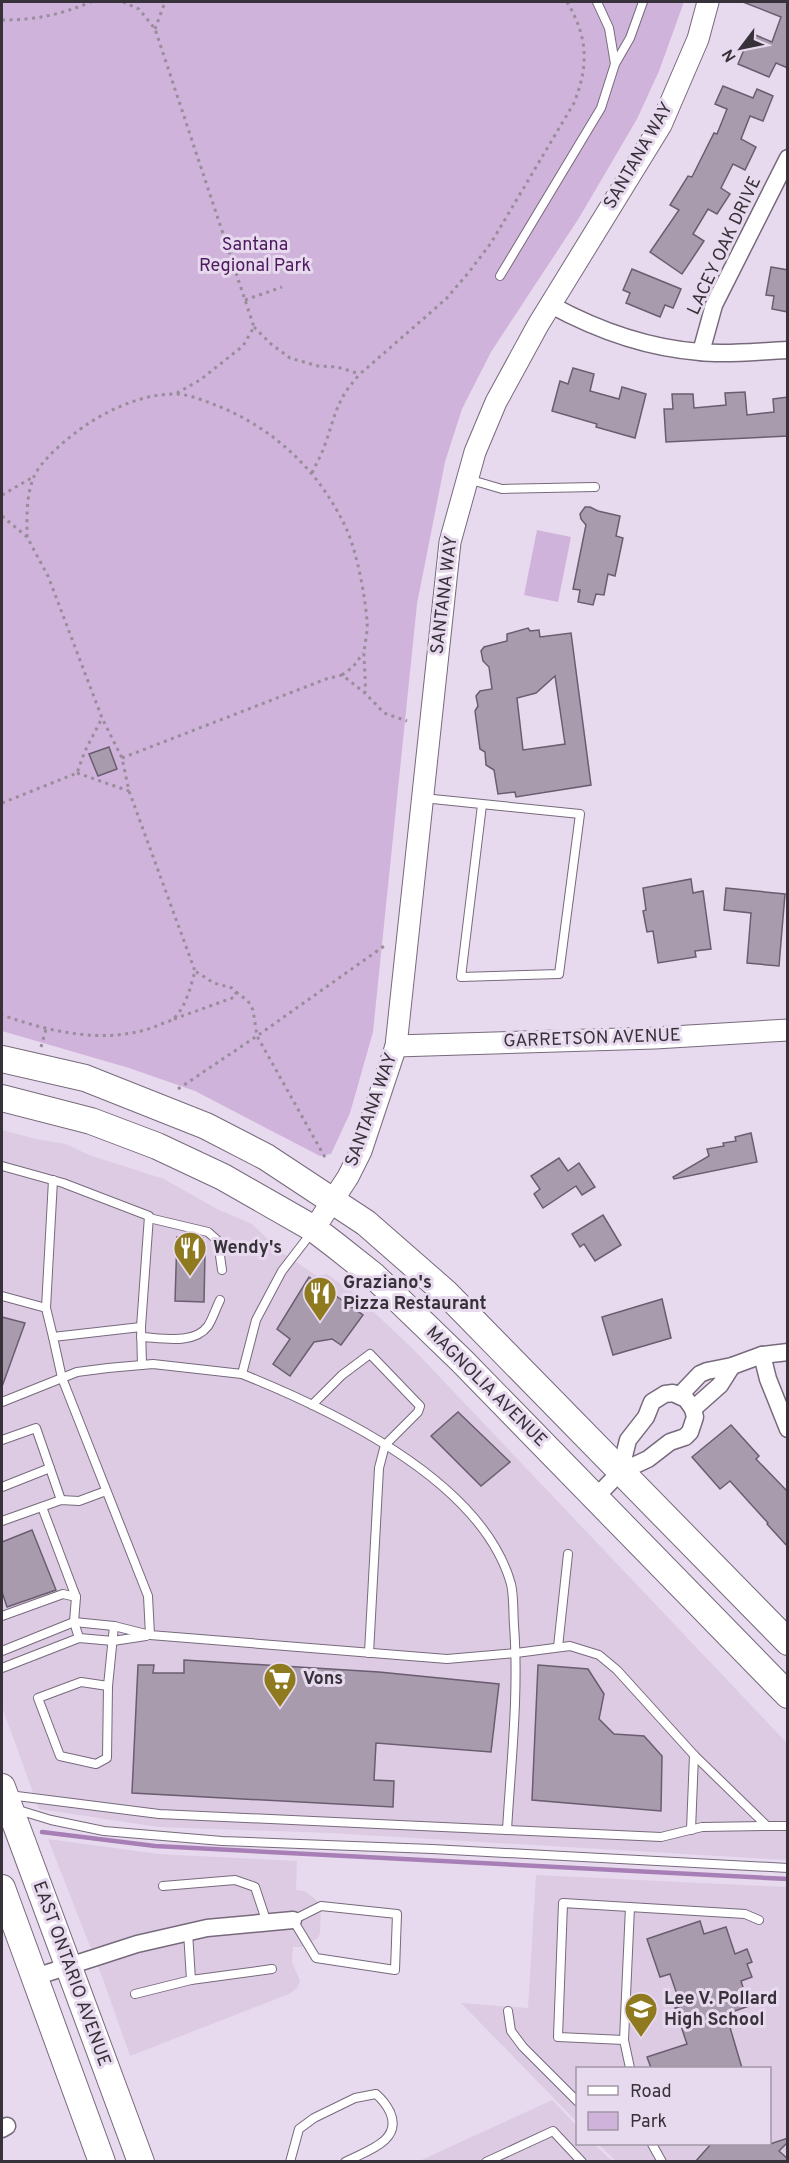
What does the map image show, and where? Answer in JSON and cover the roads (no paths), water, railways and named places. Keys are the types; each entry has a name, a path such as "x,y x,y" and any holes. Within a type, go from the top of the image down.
{"main road":[{"name":"MAGNOLIA AVENUE","path":"2,1059 85,1078 206,1126 266,1157 366,1223 446,1293 788,1642"},
{"name":"MAGNOLIA AVENUE","path":"2,1098 92,1121 157,1146 223,1177 314,1229 374,1276 462,1361 788,1695"},
{"name":"EAST ONTARIO AVENUE","path":"5,1796 141,2162"},
{"name":"EAST ONTARIO AVENUE","path":"2,1888 102,2162"}],"street":[{"name":"SANTANA WAY","path":"314,1229 348,1177 361,1151 396,1046 450,542 475,452 496,402 551,305 662,125 698,39 708,2"},
{"name":"LACEY OAK DRIVE","path":"701,352 714,305 788,158"},
{"path":"551,305 598,329 653,345 701,352 788,350"},
{"name":"GARRETSON AVENUE","path":"396,1046 655,1038 788,1030"},
{"path":"680,1395 700,1374 762,1355 788,1352"},
{"path":"762,1355 768,1379 788,1429"},
{"path":"693,1409 720,1385 732,1366"},
{"path":"595,1498 620,1472 648,1459 670,1442 685,1437 694,1425 693,1409 686,1399 680,1395 665,1394 652,1402 646,1417 628,1440 620,1472"},
{"path":"35,1977 137,1944 188,1932 207,1928 293,1920"}],"lane":[{"path":"597,2 609,28 615,64"},
{"path":"500,276 601,108 615,64 630,38 643,2"},
{"path":"468,479 502,489 595,487"},
{"path":"422,798 482,806 580,814 559,974 461,977 482,806"},
{"path":"2,1167 53,1180 149,1216 149,1218 208,1232 218,1241 222,1270"},
{"path":"53,1180 46,1308 62,1378 148,1596 150,1635"},
{"path":"142,1365 141,1332 149,1218"},
{"path":"242,1374 256,1320 282,1270 314,1229"},
{"path":"2,1296 46,1308"},
{"path":"53,1337 141,1332 166,1339 194,1337 207,1327 220,1300"},
{"path":"312,1405 342,1375 370,1354 420,1406 418,1412 385,1445 379,1468 369,1653"},
{"path":"2,1402 77,1372 153,1364 242,1374 285,1391 312,1405 411,1462 466,1509 502,1561 511,1586 516,1653 507,1830"},
{"path":"2,1440 36,1428 61,1500"},
{"path":"2,1487 50,1468"},
{"path":"2,1521 61,1500 79,1501 105,1491"},
{"path":"42,1507 76,1597 74,1622 79,1638"},
{"path":"558,1647 568,1554"},
{"path":"2,1616 63,1594 76,1597"},
{"path":"2,1651 74,1622 114,1626 150,1635 447,1659 570,1646 599,1655 617,1670 694,1755 767,1826"},
{"path":"108,1686 81,1682 38,1698 60,1756 96,1764 107,1758 108,1686 114,1626"},
{"path":"2,1668 79,1638 113,1641 150,1635"},
{"path":"691,1830 694,1755"},
{"path":"5,1796 159,1814 662,1838 702,1827 788,1826"},
{"path":"5,1796 51,1820 104,1831 222,1841 788,1868"},
{"path":"163,1886 235,1880 255,1887 267,1923"},
{"path":"624,2040 558,2037 563,1903 745,1914 759,1920"},
{"path":"321,1906 397,1914 395,1970 316,1958 293,1920 321,1906"},
{"path":"630,1907 624,2040 630,2067"},
{"path":"188,1932 190,1980"},
{"path":"135,1994 190,1980 272,1969"},
{"path":"508,2011 511,2031 523,2047 576,2100"},
{"path":"290,2162 299,2129 314,2118 355,2098 376,2094 385,2101 395,2123 393,2133 369,2150 345,2162"},
{"path":"486,2162 553,2131 582,2162"},
{"path":"653,2145 662,2162"}],"waterway":[{"path":"42,1832 155,1846 788,1879"}],"place":[{"name":"Wendy's","path":"190,1277"},
{"name":"Graziano's Pizza Restaurant","path":"320,1322"},
{"name":"Vons","path":"280,1708"},
{"name":"Lee V. Pollard High School","path":"641,2038"}],"park label":[{"name":"Santana Regional Park","path":"255,255"}]}
